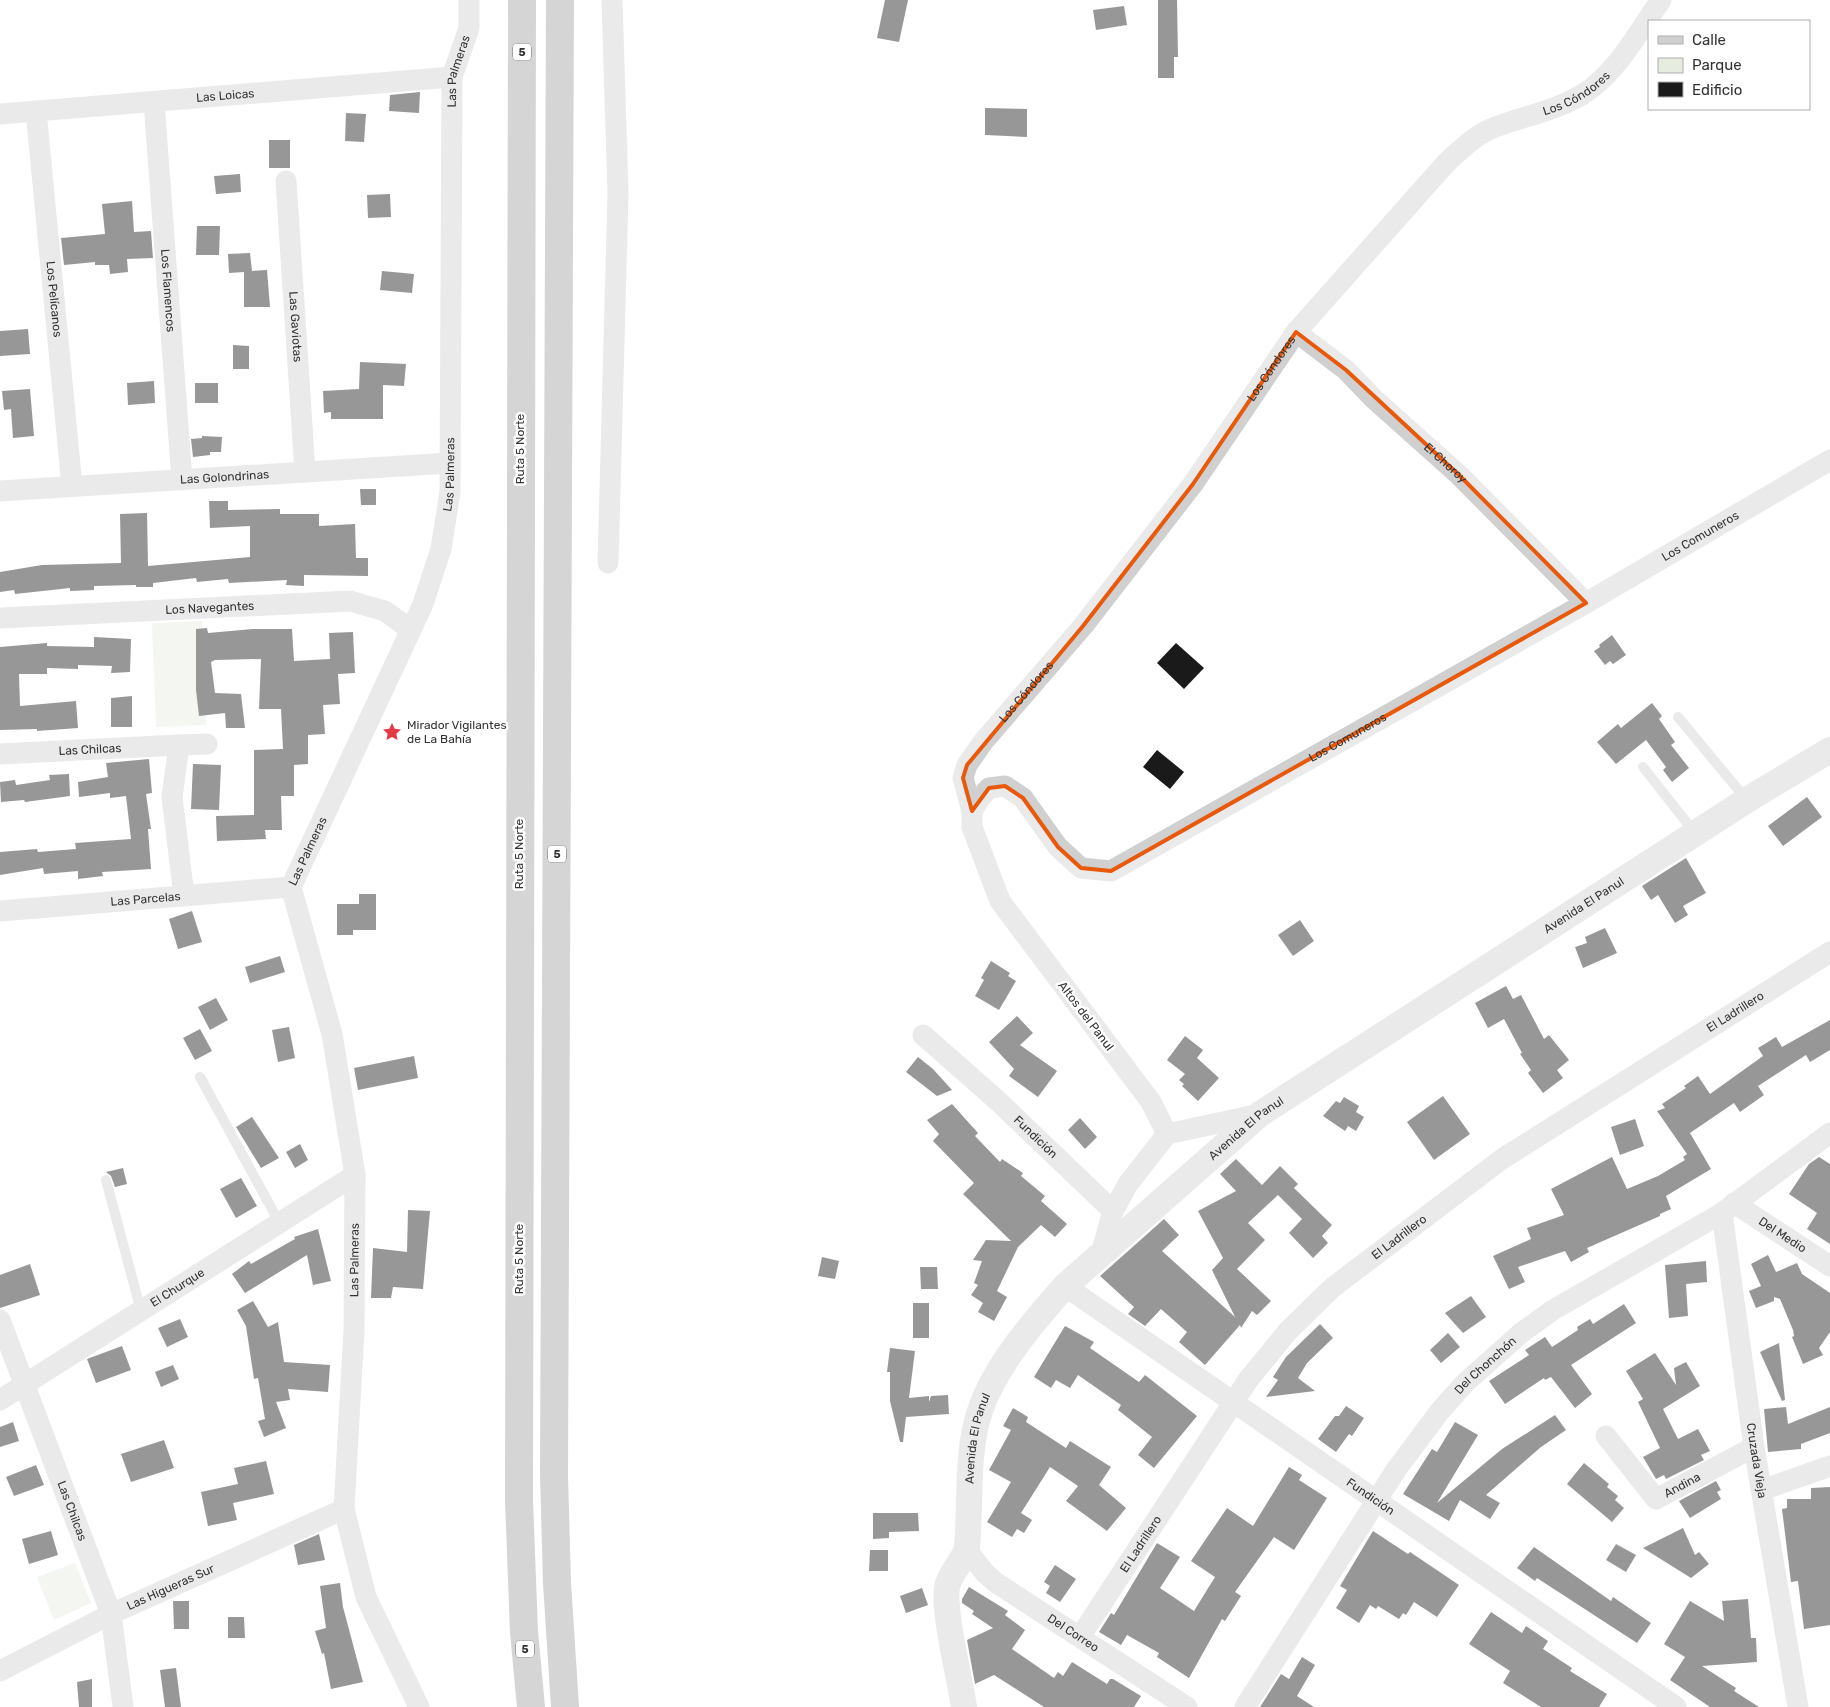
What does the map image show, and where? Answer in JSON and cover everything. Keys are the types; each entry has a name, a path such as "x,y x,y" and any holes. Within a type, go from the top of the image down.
{"highway":[{"name":"Ruta 5 Norte","path":"522,0 518,1500 523,1624 530,1707"},
{"name":"5","path":"560,0 554,1475 557,1583 566,1707"}],"street":[{"name":"Las Palmeras","path":"420,1707 366,1597 344,1509 354,1330 355,1175 332,1034 291,887 434,577 447,521 450,463 452,77 469,28 469,0"},
{"path":"608,563 618,194 612,0"},
{"name":"Los Cóndores","path":"972,812 963,778 967,765 982,742 1083,626 1193,484 1296,332 1447,162 1472,139 1491,128 1555,109 1584,94 1610,71 1661,0"},
{"name":"Las Loicas","path":"0,114 452,77"},
{"name":"Los Flamencos","path":"154,102 182,480"},
{"name":"Los Pelícanos","path":"36,111 72,486"},
{"name":"Las Gaviotas","path":"286,181 305,472"},
{"name":"El Choroy","path":"1296,332 1346,370 1394,417 1459,475 1586,603"},
{"name":"Los Comuneros","path":"972,812 980,798 989,788 1005,786 1023,798 1058,847 1081,868 1111,871 1586,603 1830,460"},
{"name":"Las Golondrinas","path":"0,491 450,463"},
{"name":"Los Navegantes","path":"0,618 350,601 385,611 411,630"},
{"name":"Las Chilcas","path":"0,754 207,744"},
{"path":"179,745 172,797 184,896"},
{"name":"Avenida El Panul","path":"964,1707 948,1610 947,1588 956,1566 967,1550 974,1438 980,1412 989,1388 1004,1365 1040,1314 1065,1286 1260,1114 1747,800 1830,750"},
{"name":"Altos del Panul","path":"972,812 972,827 1000,901 1151,1102 1167,1134"},
{"name":"Las Parcelas","path":"0,911 291,887"},
{"name":"El Ladrillero","path":"1080,1637 1262,1361 1309,1308 1355,1270 1502,1159 1830,952"},
{"name":"Fundición","path":"923,1035 998,1101 1113,1211"},
{"path":"1101,1254 1113,1211 1128,1184 1167,1134 1260,1114"},
{"name":"Del Chonchón","path":"1246,1707 1378,1502 1396,1470 1440,1411 1478,1370 1521,1333 1586,1289 1728,1208 1830,1133"},
{"name":"El Churque","path":"0,1400 355,1175"},
{"name":"Del Medio","path":"1728,1208 1830,1266"},
{"name":"Cruzada Vieja","path":"1728,1208 1754,1447 1798,1707"},
{"name":"Fundición","path":"1065,1286 1676,1707"},
{"name":"Las Chilcas","path":"0,1320 111,1614 123,1707"},
{"name":"Andina","path":"1606,1436 1656,1500 1754,1447"},
{"path":"1762,1490 1830,1466"},
{"name":"Las Higueras Sur","path":"0,1671 111,1614 344,1509"},
{"name":"Del Correo","path":"967,1550 985,1574 995,1582 1187,1707"}],"lane":[{"path":"1678,717 1747,800"},
{"path":"1643,767 1695,834"},
{"path":"200,1076 279,1222"},
{"path":"106,1180 141,1311"}],"highlighted area":[{"path":"1296,332 1346,370 1459,475 1586,603 1111,871 1081,868 1058,847 1023,798 1005,786 989,788 972,811 963,778 967,765 1083,626 1193,484"}],"green space":[{"path":"202,621 206,725 156,727 152,623"},
{"path":"75,1563 91,1603 54,1620 37,1577"}],"building":[{"path":"885,0 908,0 899,42 877,38"},
{"path":"1158,0 1177,0 1178,57 1174,57 1174,78 1158,78"},
{"path":"1124,6 1127,25 1096,30 1093,10"},
{"path":"420,92 419,113 389,111 390,95"},
{"path":"985,108 1027,109 1027,137 985,135"},
{"path":"346,113 366,114 364,142 345,141"},
{"path":"269,140 290,140 290,168 269,168"},
{"path":"240,174 241,192 216,194 214,176"},
{"path":"390,194 391,217 368,218 367,195"},
{"path":"132,201 134,232 151,231 153,258 127,259 128,272 110,274 109,265 95,265 95,262 64,265 61,238 105,234 102,204"},
{"path":"197,226 220,226 219,255 196,255"},
{"path":"250,253 252,271 267,270 270,307 244,307 244,272 229,273 228,254"},
{"path":"382,271 414,274 412,293 380,290"},
{"path":"28,329 30,354 0,356 0,331"},
{"path":"233,345 249,346 249,369 233,369"},
{"path":"360,362 406,364 404,386 383,385 383,419 331,419 331,412 324,413 323,391 359,389"},
{"path":"154,381 155,403 128,405 127,383"},
{"path":"195,383 218,383 218,403 195,403"},
{"path":"30,389 34,436 13,438 11,409 4,410 2,391"},
{"path":"202,436 222,437 221,452 210,452 210,455 193,457 191,439 202,438"},
{"path":"360,489 376,489 376,505 361,505"},
{"path":"209,501 228,501 228,510 280,509 280,514 319,514 319,526 355,524 356,558 368,558 368,576 304,575 304,586 286,585 287,580 229,583 228,579 197,582 196,578 153,583 153,587 136,587 136,585 94,586 94,590 70,591 70,588 15,594 14,590 0,592 0,572 42,565 121,563 120,514 147,513 148,566 250,557 250,526 210,528"},
{"path":"207,628 208,633 253,629 292,629 294,661 330,659 329,633 353,632 355,673 338,674 340,704 323,705 325,734 308,735 308,764 294,765 294,796 281,796 282,830 265,830 266,839 217,841 216,816 254,815 254,750 283,749 281,709 259,709 261,659 215,660 211,662 215,693 241,694 245,728 226,728 225,713 199,716 196,690 196,629"},
{"path":"1612,635 1626,655 1613,664 1610,661 1605,665 1594,651"},
{"path":"94,637 131,639 130,672 111,673 112,666 78,665 78,669 47,668 47,674 19,674 20,706 76,701 78,728 37,731 37,729 0,730 0,647 47,643 47,646 94,647"},
{"path":"1176,643 1204,668 1184,689 1157,663"},
{"path":"132,696 132,727 111,727 111,698"},
{"path":"1652,703 1662,716 1659,719 1675,742 1671,745 1689,768 1672,782 1663,770 1666,767 1646,740 1616,764 1597,742 1618,724 1621,728"},
{"path":"1157,750 1184,772 1170,789 1143,767"},
{"path":"149,759 152,793 146,794 151,829 148,829 151,869 102,872 103,876 78,879 78,871 44,874 43,868 0,875 0,852 37,849 38,852 76,849 75,843 131,839 126,796 110,798 110,793 79,797 78,782 108,777 106,763"},
{"path":"193,764 221,765 219,810 191,809"},
{"path":"69,774 70,796 25,802 24,800 1,802 0,782 15,780 16,785 50,780 49,775"},
{"path":"1807,797 1822,817 1783,846 1768,826"},
{"path":"1686,858 1706,893 1683,906 1688,915 1675,923 1658,895 1651,900 1642,886"},
{"path":"359,894 376,894 376,930 353,930 353,935 337,935 337,904 359,904"},
{"path":"192,911 202,942 178,949 169,919"},
{"path":"1300,920 1314,941 1293,956 1278,935"},
{"path":"1605,928 1617,953 1583,968 1575,947 1587,943 1585,937"},
{"path":"280,956 285,972 250,983 245,967"},
{"path":"991,961 1010,973 1008,976 1016,981 999,1010 975,996 984,980 981,978"},
{"path":"1506,986 1513,999 1521,995 1544,1039 1549,1035 1569,1060 1557,1070 1563,1078 1543,1093 1528,1073 1531,1070 1520,1054 1522,1053 1504,1019 1488,1028 1475,1003"},
{"path":"216,998 228,1020 210,1030 198,1007"},
{"path":"1017,1016 1033,1033 1020,1045 1057,1071 1038,1097 1009,1076 1014,1069 989,1042"},
{"path":"1830,1020 1830,1050 1810,1062 1806,1055 1758,1086 1764,1095 1740,1112 1734,1103 1690,1133 1711,1169 1666,1196 1671,1209 1660,1214 1660,1216 1587,1248 1589,1252 1571,1262 1565,1251 1518,1267 1525,1282 1509,1289 1493,1256 1531,1239 1527,1228 1564,1215 1551,1189 1612,1157 1627,1189 1658,1176 1685,1160 1683,1157 1687,1154 1657,1111 1665,1108 1662,1104 1686,1088 1684,1086 1698,1076 1710,1094 1763,1056 1758,1048 1776,1037 1782,1047"},
{"path":"289,1027 295,1058 278,1062 272,1030"},
{"path":"200,1029 212,1051 195,1060 183,1038"},
{"path":"1185,1036 1203,1050 1197,1058 1219,1078 1198,1101 1182,1086 1184,1084 1179,1080 1185,1074 1167,1060"},
{"path":"414,1056 418,1078 358,1090 354,1068"},
{"path":"918,1057 933,1069 952,1090 937,1096 906,1072"},
{"path":"1443,1096 1470,1134 1434,1160 1407,1122"},
{"path":"1344,1097 1359,1106 1356,1112 1364,1117 1356,1131 1348,1126 1345,1131 1323,1116 1336,1101 1340,1103"},
{"path":"952,1104 978,1133 975,1136 1000,1162 1002,1159 1023,1173 1021,1176 1045,1196 1041,1201 1067,1224 1055,1237 1041,1225 1018,1247 997,1291 1007,1297 994,1321 978,1312 983,1303 971,1295 978,1285 974,1283 982,1261 973,1260 986,1240 1011,1241 963,1194 974,1183 933,1141 939,1134 927,1120"},
{"path":"252,1117 279,1158 261,1168 236,1127"},
{"path":"1080,1118 1097,1137 1085,1149 1068,1130"},
{"path":"1635,1119 1644,1146 1620,1155 1611,1127"},
{"path":"300,1144 308,1160 295,1168 286,1152"},
{"path":"1819,1157 1830,1164 1830,1244 1807,1229 1817,1213 1789,1194 1809,1164"},
{"path":"1236,1159 1262,1185 1280,1166 1298,1184 1294,1188 1332,1225 1322,1236 1328,1243 1313,1258 1289,1233 1302,1219 1278,1195 1248,1223 1265,1240 1237,1269 1271,1301 1257,1315 1252,1311 1241,1328 1240,1325 1205,1365 1179,1342 1187,1332 1161,1309 1145,1326 1128,1314 1134,1307 1100,1276 1164,1219 1179,1235 1162,1251 1235,1317 1212,1270 1223,1258 1198,1211 1236,1191 1220,1174"},
{"path":"123,1168 127,1184 115,1187 111,1176 106,1172"},
{"path":"241,1178 257,1206 236,1218 220,1189"},
{"path":"408,1210 430,1211 423,1289 393,1287 391,1298 371,1298 373,1248 407,1252"},
{"path":"318,1229 331,1281 313,1285 307,1255 245,1293 232,1274 249,1261 251,1264 295,1239 294,1237"},
{"path":"1768,1255 1776,1272 1797,1263 1802,1274 1830,1293 1830,1332 1819,1348 1823,1355 1803,1364 1792,1337 1794,1336 1793,1330 1780,1299 1774,1297 1774,1301 1756,1308 1749,1291 1761,1286 1751,1264"},
{"path":"822,1257 839,1261 835,1279 818,1276"},
{"path":"1706,1261 1707,1282 1686,1284 1688,1316 1669,1318 1665,1265"},
{"path":"30,1264 40,1295 0,1308 0,1275"},
{"path":"920,1267 937,1267 938,1289 921,1289"},
{"path":"1471,1296 1486,1317 1463,1333 1445,1313"},
{"path":"253,1301 268,1327 278,1322 284,1362 330,1365 328,1392 288,1389 290,1400 276,1402 286,1428 264,1437 258,1421 265,1419 258,1378 254,1379 246,1326 237,1310"},
{"path":"913,1303 929,1303 929,1338 913,1338"},
{"path":"1624,1304 1636,1323 1571,1365 1592,1394 1575,1408 1551,1377 1545,1380 1544,1378 1505,1404 1489,1381 1529,1355 1525,1350 1545,1337 1552,1347 1578,1330 1577,1327 1590,1319 1593,1324"},
{"path":"180,1319 188,1337 167,1347 158,1328"},
{"path":"1320,1324 1333,1338 1307,1363 1298,1378 1315,1391 1266,1397 1278,1380 1273,1377 1286,1357"},
{"path":"1065,1326 1094,1342 1090,1348 1139,1382 1145,1375 1197,1416 1154,1468 1138,1455 1152,1437 1118,1410 1121,1405 1078,1375 1070,1388 1056,1380 1051,1388 1034,1377"},
{"path":"1448,1333 1460,1347 1441,1363 1430,1350"},
{"path":"1779,1343 1785,1400 1782,1401 1760,1352"},
{"path":"122,1346 131,1370 96,1383 87,1359"},
{"path":"890,1348 915,1351 909,1398 929,1396 929,1402 931,1396 948,1395 949,1414 906,1417 903,1442 900,1442 890,1401 890,1372 887,1372"},
{"path":"1655,1353 1676,1385 1674,1368 1686,1362 1700,1386 1663,1409 1678,1439 1698,1429 1710,1451 1701,1455 1704,1460 1666,1479 1664,1475 1656,1479 1643,1457 1660,1448 1638,1402 1643,1399 1626,1371"},
{"path":"173,1365 179,1379 161,1387 155,1372"},
{"path":"1346,1406 1364,1418 1352,1436 1349,1434 1336,1452 1318,1439 1335,1416 1339,1416"},
{"path":"1786,1407 1788,1424 1830,1407 1830,1433 1801,1444 1801,1449 1768,1452 1764,1409"},
{"path":"1013,1408 1028,1417 1026,1422 1066,1448 1070,1441 1111,1467 1099,1485 1126,1508 1107,1531 1066,1501 1078,1486 1050,1467 1021,1513 1032,1520 1024,1533 1017,1529 1012,1537 987,1522 1011,1482 989,1470 1011,1430 1003,1426"},
{"path":"1555,1415 1566,1430 1541,1447 1486,1495 1500,1503 1490,1519 1460,1500 1449,1521 1403,1494 1432,1449 1437,1452 1455,1422 1478,1435 1437,1503 1502,1449"},
{"path":"13,1422 19,1441 0,1447 0,1427"},
{"path":"164,1440 174,1468 131,1482 121,1454"},
{"path":"266,1461 274,1494 233,1503 237,1520 208,1526 201,1492 238,1484 234,1468"},
{"path":"1584,1463 1609,1484 1607,1487 1618,1496 1615,1500 1624,1508 1612,1522 1567,1484"},
{"path":"36,1465 44,1485 14,1496 6,1477"},
{"path":"1289,1467 1302,1475 1299,1480 1327,1498 1294,1550 1274,1537 1235,1592 1241,1596 1225,1621 1222,1619 1189,1678 1157,1657 1159,1653 1127,1635 1121,1645 1099,1632 1111,1613 1114,1615 1157,1543 1180,1557 1160,1588 1194,1611 1215,1577 1191,1561 1227,1508 1253,1526"},
{"path":"1716,1481 1721,1490 1717,1492 1721,1499 1690,1518 1679,1501"},
{"path":"1830,1487 1830,1625 1804,1629 1798,1581 1791,1582 1782,1509 1787,1508 1787,1499 1811,1499 1811,1488"},
{"path":"873,1513 918,1513 919,1531 889,1532 889,1538 873,1539"},
{"path":"1683,1528 1695,1555 1699,1552 1709,1564 1691,1578 1643,1548"},
{"path":"51,1531 58,1555 29,1564 22,1539"},
{"path":"1373,1531 1408,1554 1410,1552 1459,1585 1437,1617 1414,1602 1406,1615 1403,1613 1399,1619 1378,1606 1376,1609 1370,1605 1359,1623 1336,1608 1347,1590 1340,1586"},
{"path":"319,1534 325,1560 298,1565 294,1545"},
{"path":"1616,1544 1636,1555 1626,1572 1606,1560"},
{"path":"1534,1547 1611,1601 1613,1597 1651,1623 1637,1643 1537,1578 1535,1581 1517,1568"},
{"path":"870,1550 888,1550 888,1571 869,1571"},
{"path":"1055,1565 1076,1579 1060,1602 1046,1593 1050,1586 1044,1582"},
{"path":"340,1583 343,1607 363,1682 331,1689 324,1653 322,1654 315,1631 326,1628 320,1586"},
{"path":"969,1587 1008,1611 1005,1615 1025,1630 1012,1649 1054,1678 1058,1672 1063,1676 1072,1662 1107,1684 1110,1679 1113,1679 1141,1696 1134,1707 1044,1707 994,1675 975,1684 967,1640 993,1628 972,1614 974,1611 962,1603 962,1599"},
{"path":"922,1588 928,1605 906,1613 900,1596"},
{"path":"1748,1599 1751,1638 1756,1638 1757,1662 1702,1666 1736,1688 1734,1691 1759,1707 1710,1707 1670,1680 1685,1657 1664,1644 1690,1601 1724,1621 1722,1601"},
{"path":"173,1601 189,1601 189,1629 174,1629"},
{"path":"1491,1612 1522,1633 1526,1626 1548,1641 1543,1649 1572,1668 1570,1671 1607,1694 1599,1707 1541,1707 1503,1683 1510,1671 1469,1644"},
{"path":"228,1617 244,1617 245,1638 228,1638"},
{"path":"1302,1657 1315,1665 1297,1696 1314,1707 1260,1707 1281,1674 1289,1679"},
{"path":"176,1668 181,1707 165,1707 160,1670"},
{"path":"92,1679 92,1707 79,1707 77,1682"}],"place":[{"name":"Mirador Vigilantes de La Bahía","path":"392,732"}]}
